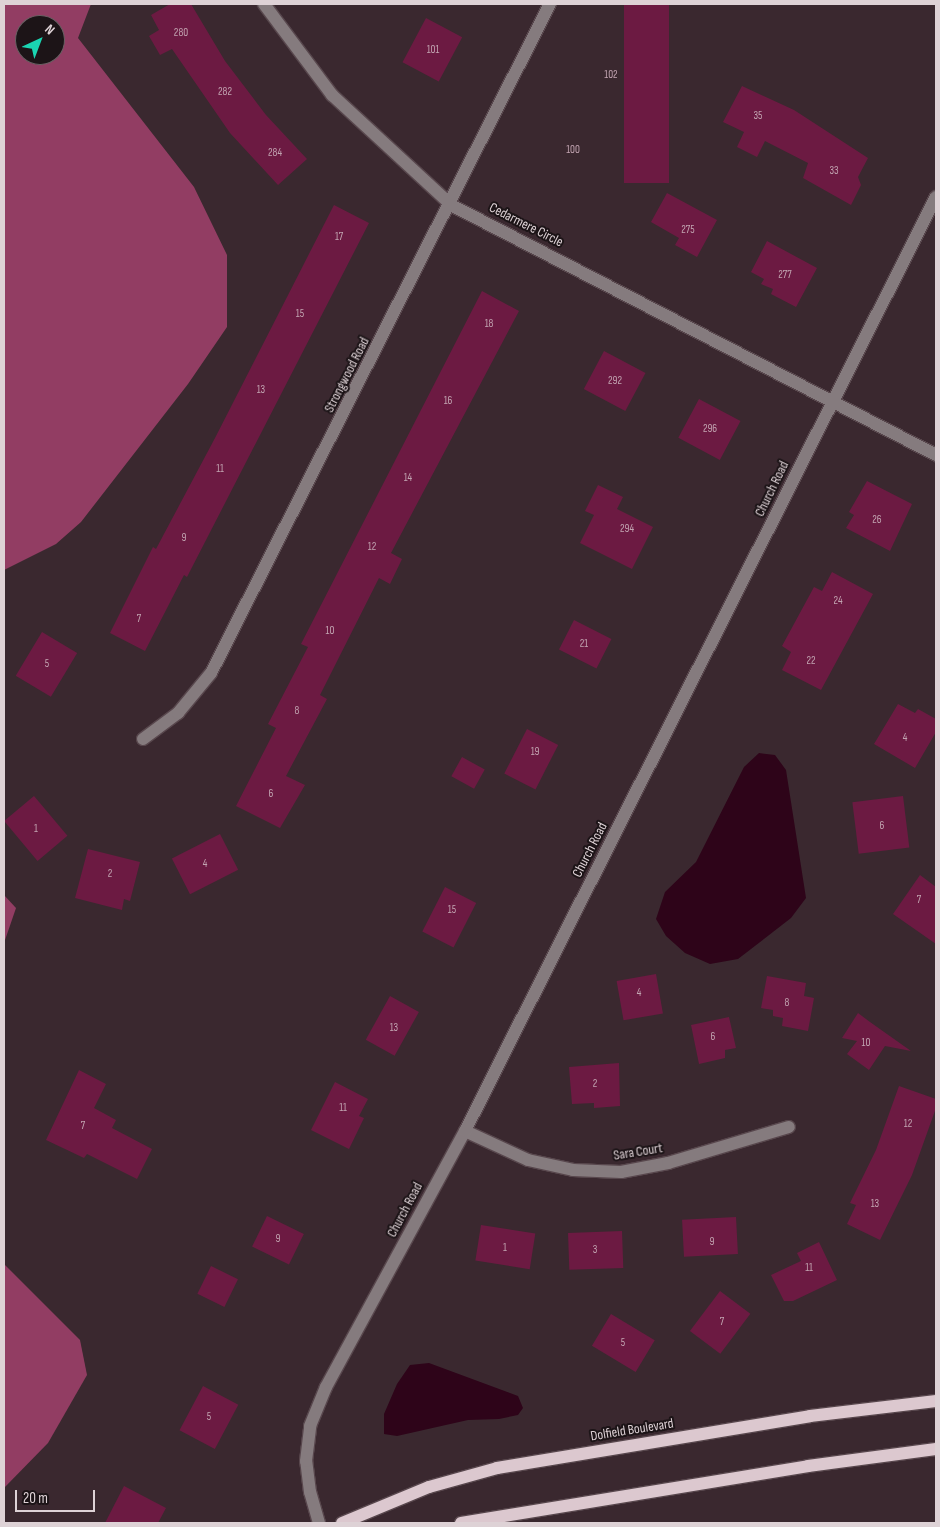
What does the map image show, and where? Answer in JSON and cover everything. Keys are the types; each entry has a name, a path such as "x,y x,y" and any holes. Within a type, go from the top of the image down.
{"main road":[{"name":"Dolfield Boulevard","path":"342,1523 429,1487 496,1468 810,1416 936,1402"},
{"path":"461,1523 808,1466 936,1448"}],"street":[{"name":"Cedarmere Circle","path":"264,4 332,95 451,205 936,455"},
{"name":"Strongwood Road","path":"143,739 178,713 211,673 451,205 550,4"},
{"name":"Church Road","path":"319,1523 310,1492 306,1461 310,1426 326,1387 465,1131 741,588 832,400 936,197"},
{"name":"Sara Court","path":"465,1131 528,1160 573,1170 621,1172 668,1163 789,1128"}],"shaded area":[{"path":"4,4 91,4 78,38 194,187 227,255 227,327 188,384 81,522 56,544 4,570"},
{"path":"759,753 775,755 786,770 806,898 791,918 738,959 710,964 685,953 666,936 656,919 665,892 696,862 744,767"},
{"path":"4,895 16,908 4,943"},
{"path":"4,1264 80,1340 87,1375 48,1443 4,1488"},
{"path":"429,1363 518,1396 523,1408 518,1415 499,1419 468,1420 397,1436 384,1434 384,1414 397,1384 410,1365"}],"building":[{"path":"170,4 191,4 225,61 266,115 307,159 278,185 230,133 172,49 160,55 149,36 159,30 151,15"},
{"path":"624,4 669,4 669,183 624,183"},
{"path":"426,18 462,37 439,81 403,62"},
{"path":"742,86 794,110 868,158 858,177 861,185 851,205 803,178 808,163 765,141 757,157 737,147 744,132 723,122"},
{"path":"667,193 717,220 697,257 675,245 679,238 651,222"},
{"path":"334,205 369,223 187,577 184,575 145,651 110,633 153,547 156,549 215,438"},
{"path":"767,241 817,268 796,307 771,294 773,289 761,284 764,279 751,272"},
{"path":"482,291 519,311 391,553 402,559 390,584 379,578 320,695 327,699 286,776 305,785 280,828 236,806 276,728 268,724 308,647 301,644"},
{"path":"604,351 645,373 625,411 584,389"},
{"path":"699,399 740,421 720,460 678,438"},
{"path":"867,481 912,504 890,551 846,528 854,515 849,512"},
{"path":"598,485 623,497 617,509 653,527 632,569 580,543 594,515 585,511"},
{"path":"832,572 873,594 821,690 782,670 791,652 782,646 814,587 822,591"},
{"path":"574,620 611,639 596,668 559,649"},
{"path":"42,632 77,653 51,697 16,676"},
{"path":"898,704 915,713 918,709 936,719 936,732 915,768 874,744"},
{"path":"527,729 558,745 535,789 504,774"},
{"path":"462,757 485,770 474,789 451,776"},
{"path":"34,796 67,836 38,861 4,821"},
{"path":"903,796 909,848 859,854 852,802"},
{"path":"220,834 238,870 190,894 172,859"},
{"path":"88,849 140,862 130,901 124,899 122,910 75,898"},
{"path":"920,875 936,887 936,944 893,914"},
{"path":"445,887 476,903 453,947 422,932"},
{"path":"656,974 663,1013 624,1020 617,981"},
{"path":"767,976 806,983 804,996 814,998 808,1031 782,1026 783,1018 773,1016 773,1010 761,1008"},
{"path":"390,996 419,1012 395,1056 366,1040"},
{"path":"858,1013 911,1051 885,1046 869,1070 847,1054 857,1041 842,1038"},
{"path":"729,1017 736,1048 725,1050 725,1058 699,1064 691,1025"},
{"path":"619,1063 620,1106 594,1108 594,1103 572,1104 569,1067"},
{"path":"79,1070 106,1084 94,1108 116,1120 112,1128 152,1149 137,1179 87,1154 84,1158 46,1140"},
{"path":"335,1082 368,1099 359,1116 364,1118 349,1149 311,1130"},
{"path":"899,1086 936,1099 936,1108 912,1175 880,1240 847,1224 856,1205 850,1203 876,1150"},
{"path":"267,1216 304,1234 289,1265 252,1247"},
{"path":"736,1217 738,1254 684,1257 682,1220"},
{"path":"481,1225 535,1234 530,1269 475,1261"},
{"path":"622,1231 623,1268 569,1270 568,1233"},
{"path":"819,1242 837,1280 793,1301 784,1301 771,1275 801,1261 797,1253"},
{"path":"211,1266 238,1279 224,1307 197,1294"},
{"path":"720,1291 750,1314 720,1354 690,1331"},
{"path":"611,1314 655,1340 636,1372 592,1346"},
{"path":"203,1386 238,1405 215,1449 180,1430"},
{"path":"124,1486 166,1508 158,1523 105,1523"}]}
